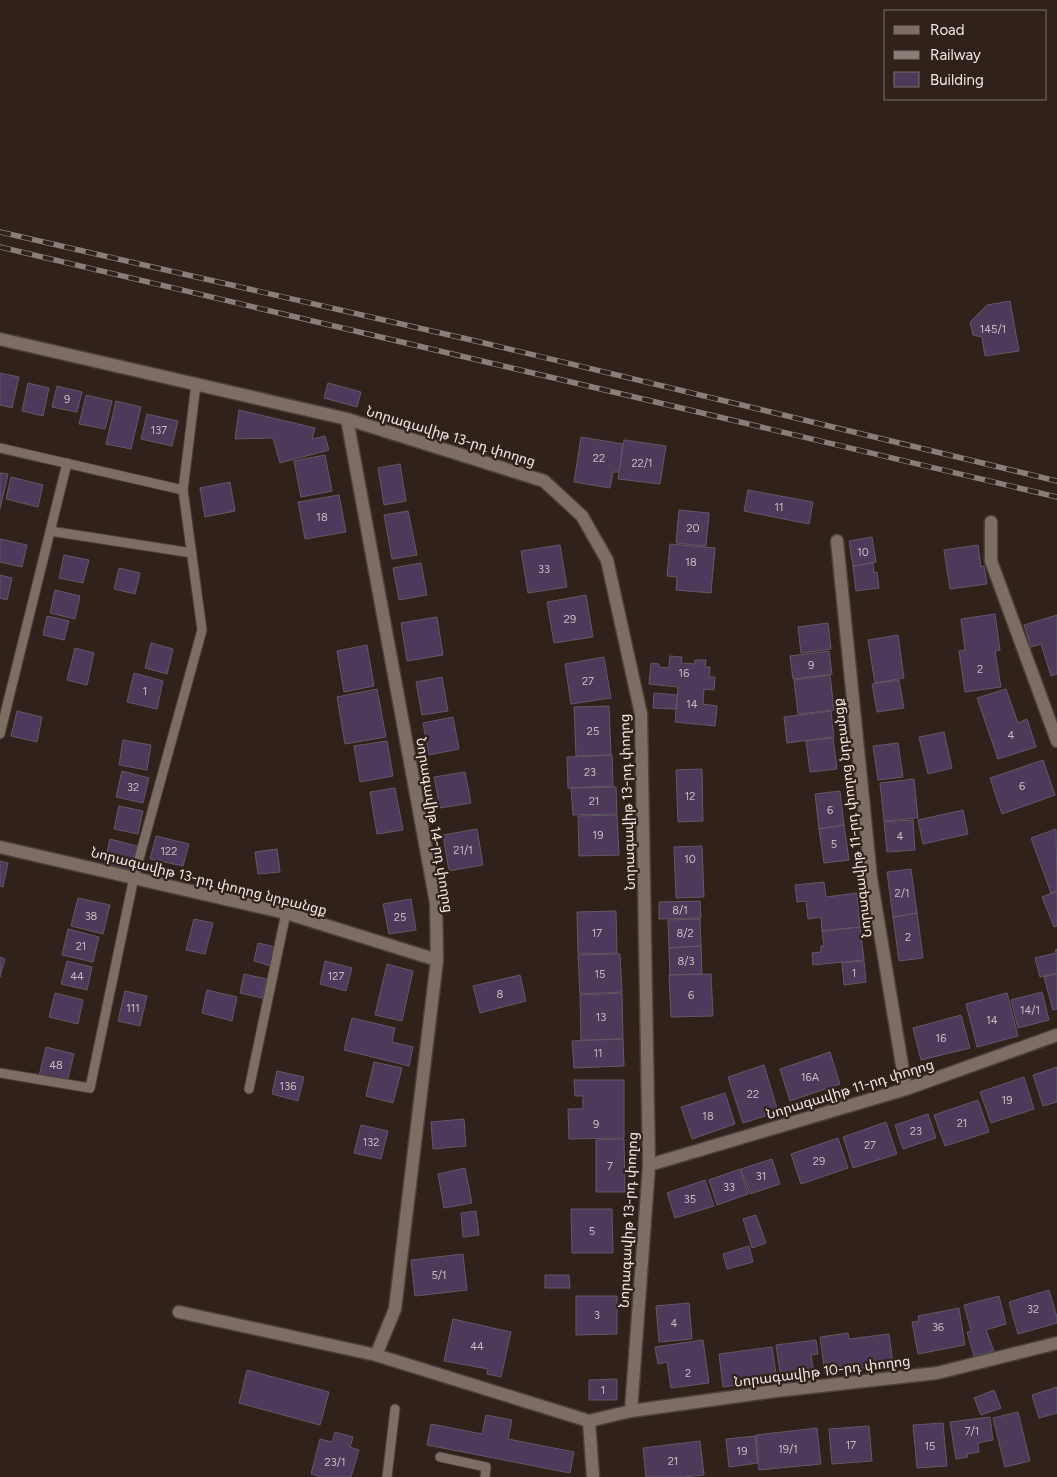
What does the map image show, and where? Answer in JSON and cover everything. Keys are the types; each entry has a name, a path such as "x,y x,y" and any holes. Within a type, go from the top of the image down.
{"street":[{"name":"Նորագավիթ 13-րդ փողոց","path":"0,339 347,419 544,481 582,516 607,560 641,714 649,1165 631,1411"},
{"name":"Նորագավիթ 14-րդ փողոց","path":"347,419 436,903 437,960 395,1309 376,1355"},
{"path":"991,522 991,561 1057,742"},
{"name":"Նորագավիթ 11-րդ փողոց նրբանցք","path":"837,542 871,878 906,1089"},
{"name":"Նորագավիթ 13-րդ փողոց նրբանցք","path":"0,847 286,913 437,960"},
{"name":"Նորագավիթ 11-րդ փողոց","path":"649,1165 906,1089 1057,1035"},
{"path":"179,1312 376,1355 589,1421 593,1477"},
{"name":"Նորագավիթ 10-րդ փողոց","path":"589,1421 631,1411 776,1391 937,1373 1057,1343"}],"lane":[{"path":"0,1073 90,1088 134,877 202,630 184,490 196,384"},
{"path":"0,448 184,490"},
{"path":"0,734 67,463"},
{"path":"50,531 192,553"},
{"path":"249,1089 286,913"},
{"path":"387,1477 395,1409"},
{"path":"440,1457 486,1467 485,1477"}],"building":[{"path":"1010,301 1019,351 985,356 982,337 973,335 970,322 987,305"},
{"path":"0,373 19,377 12,408 0,405"},
{"path":"28,383 49,388 43,416 22,411"},
{"path":"328,383 361,392 357,407 324,398"},
{"path":"57,386 82,392 77,412 52,407"},
{"path":"86,395 112,401 105,429 79,424"},
{"path":"116,401 141,407 131,449 106,444"},
{"path":"239,410 315,428 312,439 325,436 329,450 280,463 273,438 235,439"},
{"path":"147,414 178,421 172,446 141,439"},
{"path":"581,437 623,444 619,472 613,472 610,488 574,482"},
{"path":"624,440 666,446 660,484 618,479"},
{"path":"325,455 332,491 301,497 294,461"},
{"path":"400,464 406,501 384,505 378,468"},
{"path":"0,473 8,474 0,509"},
{"path":"11,477 43,485 38,507 6,499"},
{"path":"230,482 235,511 205,517 200,488"},
{"path":"748,490 813,502 809,524 744,511"},
{"path":"339,495 346,532 305,539 298,502"},
{"path":"679,510 709,513 706,546 676,543"},
{"path":"408,511 417,555 392,559 384,515"},
{"path":"872,537 876,562 853,566 849,541"},
{"path":"0,539 27,545 22,567 0,562"},
{"path":"670,544 715,548 711,593 676,590 677,577 667,576"},
{"path":"560,545 567,587 528,593 521,551"},
{"path":"978,545 981,567 984,566 987,584 950,589 944,550"},
{"path":"64,555 89,560 83,583 59,578"},
{"path":"421,563 427,595 399,600 393,568"},
{"path":"873,563 874,573 877,572 879,588 856,591 853,566"},
{"path":"119,568 140,573 135,594 114,589"},
{"path":"0,575 12,578 7,600 0,598"},
{"path":"55,590 80,596 75,619 50,613"},
{"path":"586,595 593,637 554,643 547,602"},
{"path":"995,614 1000,650 995,651 1001,687 965,692 959,651 965,650 961,619"},
{"path":"1057,615 1057,674 1051,676 1041,644 1031,647 1024,625"},
{"path":"47,616 69,621 64,640 43,635"},
{"path":"437,617 443,655 407,661 401,623"},
{"path":"828,623 831,649 801,653 798,627"},
{"path":"898,635 904,678 875,683 868,640"},
{"path":"151,643 173,649 167,674 145,668"},
{"path":"367,645 374,686 344,692 337,651"},
{"path":"75,648 94,653 87,685 67,680"},
{"path":"829,651 832,674 793,679 790,656"},
{"path":"670,656 682,657 681,663 695,664 695,660 706,660 705,667 710,667 709,677 715,677 714,690 704,689 703,704 717,706 715,726 675,722 678,687 649,684 651,663 659,664 659,667 669,668"},
{"path":"604,657 611,698 571,704 565,664"},
{"path":"134,673 163,681 157,709 127,702"},
{"path":"830,675 834,710 798,714 794,680"},
{"path":"442,677 448,711 422,715 416,682"},
{"path":"899,680 904,708 877,712 872,684"},
{"path":"377,689 386,737 345,744 337,697"},
{"path":"1006,689 1018,723 1027,719 1036,747 998,759 977,698"},
{"path":"654,693 677,695 676,709 653,708"},
{"path":"609,706 611,755 576,756 574,707"},
{"path":"17,711 42,717 37,742 11,736"},
{"path":"831,711 834,737 787,743 784,717"},
{"path":"453,717 459,749 429,755 423,723"},
{"path":"944,732 952,768 928,774 919,737"},
{"path":"833,738 837,769 810,772 806,741"},
{"path":"123,740 151,745 147,770 119,765"},
{"path":"387,741 393,776 360,782 354,746"},
{"path":"898,743 903,777 878,780 873,746"},
{"path":"612,755 613,786 568,788 567,757"},
{"path":"1043,760 1055,795 1002,814 990,778"},
{"path":"702,769 703,821 678,822 676,770"},
{"path":"122,771 149,778 143,803 116,797"},
{"path":"465,772 471,803 440,808 434,777"},
{"path":"914,779 918,818 884,821 880,783"},
{"path":"616,787 617,814 573,815 571,788"},
{"path":"395,788 403,830 377,834 370,792"},
{"path":"840,791 844,825 819,829 815,794"},
{"path":"119,806 143,811 138,834 114,829"},
{"path":"963,810 968,834 923,844 918,820"},
{"path":"617,815 619,855 579,856 578,816"},
{"path":"913,820 915,850 887,852 884,822"},
{"path":"844,825 849,860 824,863 819,829"},
{"path":"477,829 483,865 449,871 443,835"},
{"path":"1056,829 1057,891 1051,893 1031,838"},
{"path":"156,836 189,844 183,866 150,859"},
{"path":"110,839 137,846 131,871 104,865"},
{"path":"702,846 704,897 676,898 674,847"},
{"path":"277,849 280,872 258,874 255,852"},
{"path":"0,861 8,863 3,887 0,886"},
{"path":"911,869 917,913 893,917 887,872"},
{"path":"824,882 826,897 857,893 860,927 822,931 821,917 808,919 806,901 797,902 795,885"},
{"path":"1057,891 1057,926 1054,927 1042,897"},
{"path":"78,898 110,905 103,934 71,926"},
{"path":"411,899 416,930 389,934 383,904"},
{"path":"700,901 701,918 659,919 659,902"},
{"path":"616,911 617,953 578,954 577,912"},
{"path":"917,913 923,958 899,961 893,917"},
{"path":"194,919 213,923 205,954 186,950"},
{"path":"700,919 701,946 669,948 668,920"},
{"path":"860,927 864,960 813,965 812,953 821,952 821,946 824,946 822,931"},
{"path":"68,929 99,937 93,962 62,955"},
{"path":"258,943 276,947 271,966 254,961"},
{"path":"701,946 702,974 670,975 669,948"},
{"path":"1057,949 1057,973 1040,977 1035,958 1056,953 1055,950"},
{"path":"620,954 622,992 580,994 578,955"},
{"path":"0,957 5,959 0,977"},
{"path":"67,961 92,967 87,990 61,984"},
{"path":"325,961 352,968 346,991 320,984"},
{"path":"864,961 866,982 844,985 842,963"},
{"path":"387,964 413,971 402,1021 375,1015"},
{"path":"244,974 267,979 262,998 240,993"},
{"path":"711,974 713,1016 671,1017 669,975"},
{"path":"1057,974 1057,1009 1053,1010 1044,977"},
{"path":"520,975 526,1001 480,1013 473,986"},
{"path":"207,990 237,997 232,1021 202,1013"},
{"path":"125,991 147,996 140,1026 118,1021"},
{"path":"1042,992 1049,1020 1018,1028 1011,1000"},
{"path":"55,993 83,1000 78,1024 49,1017"},
{"path":"622,993 623,1039 581,1040 580,995"},
{"path":"1007,993 1018,1036 977,1047 966,1004"},
{"path":"961,1015 970,1048 921,1060 913,1028"},
{"path":"352,1018 395,1028 392,1042 413,1047 409,1066 344,1050"},
{"path":"623,1039 624,1066 574,1068 572,1041"},
{"path":"46,1047 74,1054 67,1082 39,1076"},
{"path":"830,1052 840,1084 790,1101 780,1069"},
{"path":"374,1062 402,1068 393,1103 366,1096"},
{"path":"764,1065 778,1112 743,1123 728,1077"},
{"path":"1057,1067 1057,1102 1043,1106 1033,1075"},
{"path":"277,1071 304,1077 298,1101 272,1094"},
{"path":"1024,1077 1034,1109 991,1123 980,1092"},
{"path":"574,1080 624,1080 624,1138 569,1139 568,1109 583,1109 583,1096 575,1096"},
{"path":"725,1093 735,1124 692,1139 681,1107"},
{"path":"978,1100 989,1132 945,1146 934,1115"},
{"path":"928,1114 936,1138 903,1149 895,1125"},
{"path":"464,1119 466,1146 433,1149 431,1122"},
{"path":"886,1122 897,1154 853,1168 843,1137"},
{"path":"361,1125 388,1131 381,1159 354,1153"},
{"path":"838,1138 848,1168 801,1184 791,1154"},
{"path":"624,1139 625,1192 596,1192 596,1140"},
{"path":"772,1159 780,1184 750,1194 741,1169"},
{"path":"465,1168 472,1203 444,1208 438,1174"},
{"path":"740,1169 748,1194 717,1205 709,1180"},
{"path":"705,1180 714,1206 675,1218 667,1193"},
{"path":"571,1209 612,1209 613,1253 572,1253"},
{"path":"476,1211 479,1235 463,1237 461,1213"},
{"path":"756,1215 766,1243 752,1248 743,1219"},
{"path":"749,1246 753,1262 727,1269 723,1254"},
{"path":"463,1254 467,1290 415,1296 411,1260"},
{"path":"545,1275 569,1275 570,1288 545,1288"},
{"path":"1049,1290 1057,1323 1018,1334 1009,1302"},
{"path":"576,1296 617,1296 617,1334 576,1335"},
{"path":"999,1296 1006,1324 986,1330 994,1351 974,1356 967,1332 971,1331 964,1305"},
{"path":"689,1303 692,1339 659,1342 656,1306"},
{"path":"959,1308 965,1345 918,1354 912,1322 919,1321 918,1316"},
{"path":"453,1319 511,1332 501,1377 487,1374 488,1369 444,1361"},
{"path":"848,1333 849,1339 889,1334 893,1364 825,1373 820,1337"},
{"path":"703,1340 709,1383 671,1388 667,1362 658,1364 655,1347"},
{"path":"816,1340 818,1354 811,1355 814,1373 781,1378 776,1345"},
{"path":"772,1347 777,1380 723,1387 719,1354"},
{"path":"247,1370 329,1392 320,1425 239,1403"},
{"path":"617,1379 617,1400 589,1400 589,1380"},
{"path":"1057,1387 1057,1413 1039,1418 1032,1395"},
{"path":"994,1390 1001,1408 981,1415 974,1398"},
{"path":"1018,1412 1030,1461 1005,1467 993,1418"},
{"path":"486,1415 512,1420 508,1439 574,1452 570,1473 427,1445 431,1424 482,1434"},
{"path":"990,1417 993,1440 978,1443 979,1452 967,1454 968,1457 956,1459 950,1422"},
{"path":"943,1423 947,1466 917,1468 913,1425"},
{"path":"869,1426 872,1461 832,1464 829,1429"},
{"path":"817,1428 821,1464 759,1470 756,1435"},
{"path":"335,1432 353,1437 350,1447 359,1450 351,1477 321,1477 311,1474 320,1439 332,1442"},
{"path":"755,1436 758,1463 729,1467 726,1439"},
{"path":"700,1441 704,1475 646,1477 643,1448"}],"railway":[{"path":"0,232 480,342 1057,481"},
{"path":"0,247 1057,497"}]}
